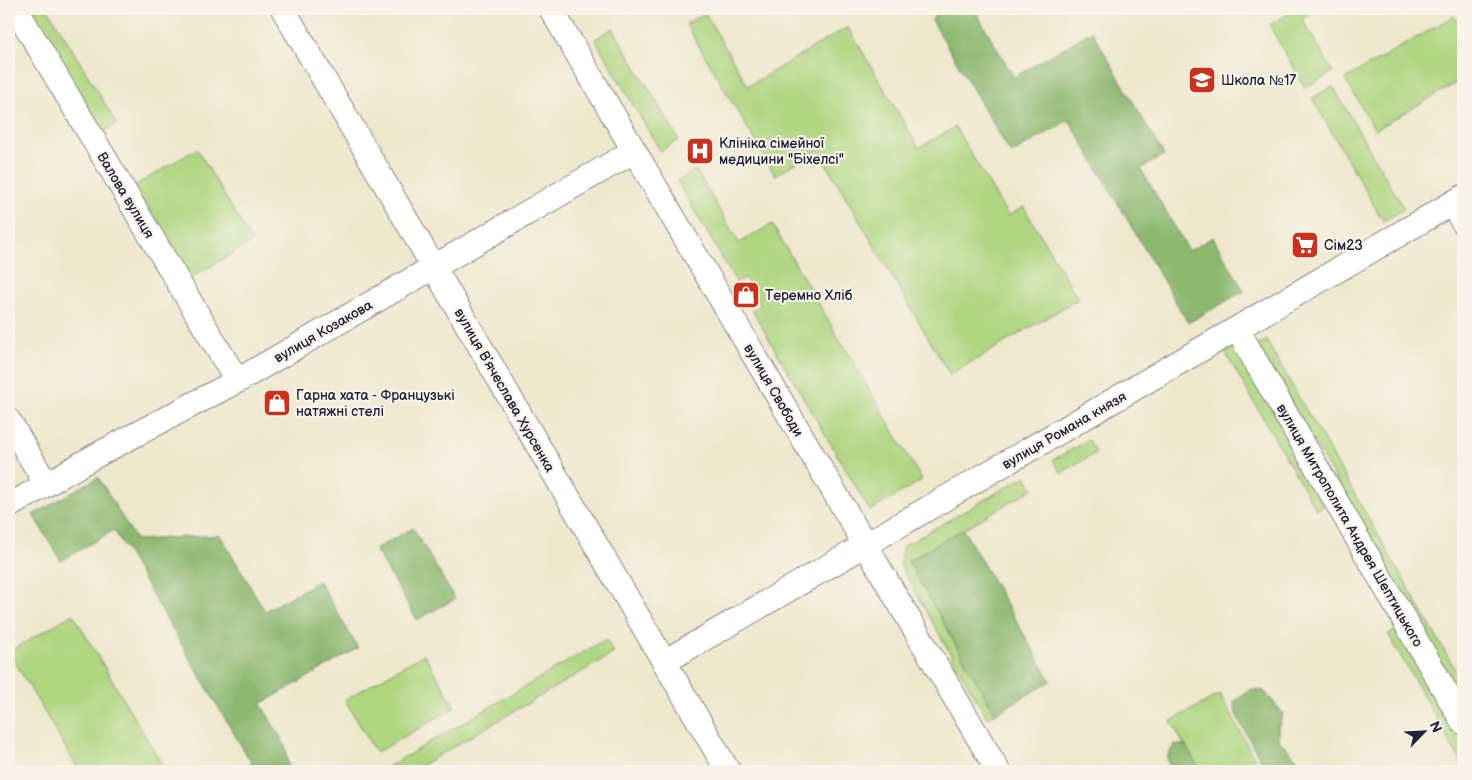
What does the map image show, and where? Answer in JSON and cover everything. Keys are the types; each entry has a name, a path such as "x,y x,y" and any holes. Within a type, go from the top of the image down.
{"street":[{"name":"Валова вулиця","path":"16,9 237,380"},
{"name":"вулиця Вʼячеслава Хурсенка","path":"283,9 728,771"},
{"name":"вулиця Свободи","path":"550,9 998,771"},
{"name":"вулиця Козакова","path":"9,506 95,456 237,380 634,150"},
{"name":"вулиця Романа князя","path":"664,662 1237,329 1460,208"},
{"name":"вулиця Митрополита Андрея Шептицького","path":"1237,329 1463,722"},
{"path":"9,421 46,484"}],"green space":[{"path":"24,9 48,9 117,124 99,135"},
{"path":"757,9 819,9 796,16 780,16"},
{"path":"938,9 974,9 1014,77 1092,31 1164,155 1141,169 1189,251 1213,237 1244,291 1188,323 1069,120 1011,154 932,20"},
{"path":"1298,9 1320,9 1302,19 1333,72 1305,88 1269,25"},
{"path":"705,13 748,86 848,27 919,148 955,127 1008,216 1024,207 1078,299 950,375 818,150 775,175 686,24"},
{"path":"1454,16 1463,31 1463,79 1375,130 1345,79"},
{"path":"613,28 679,140 660,151 595,39"},
{"path":"1333,86 1404,209 1383,221 1312,98"},
{"path":"197,149 252,242 186,281 131,188"},
{"path":"696,170 739,243 772,224 922,480 870,511 752,310 761,305 745,278 736,282 677,181"},
{"path":"1266,340 1463,683 1463,701 1258,345"},
{"path":"1235,346 1326,504 1316,510 1225,352"},
{"path":"1089,440 1096,453 1061,473 1053,460"},
{"path":"1026,476 1033,489 908,561 995,714 987,718 900,565 902,547"},
{"path":"98,477 136,540 220,535 265,611 319,581 358,648 261,704 285,745 289,771 256,771 114,530 61,561 33,515"},
{"path":"413,528 455,599 417,620 375,549"},
{"path":"963,529 1051,681 995,714 908,561"},
{"path":"73,614 166,771 79,771 9,652"},
{"path":"1400,628 1463,739 1463,758 1460,760 1388,634"},
{"path":"606,639 614,653 412,771 381,771"},
{"path":"424,654 455,707 376,753 345,700"},
{"path":"1251,689 1264,691 1283,713 1278,728 1278,739 1299,761 1302,771 1265,771 1236,715 1234,702"},
{"path":"1220,694 1261,771 1199,771 1171,721"},
{"path":"1174,744 1185,745 1201,771 1171,771 1167,758"}],"place":[{"name":"Школа №17","path":"1202,80"},
{"name":"Клініка сімейної медицини \"Біхелсі\"","path":"700,151"},
{"name":"Сім23","path":"1305,245"},
{"name":"Теремно Хліб","path":"746,295"},
{"name":"Гарна хата - Французькі натяжні стелі","path":"277,403"}]}
